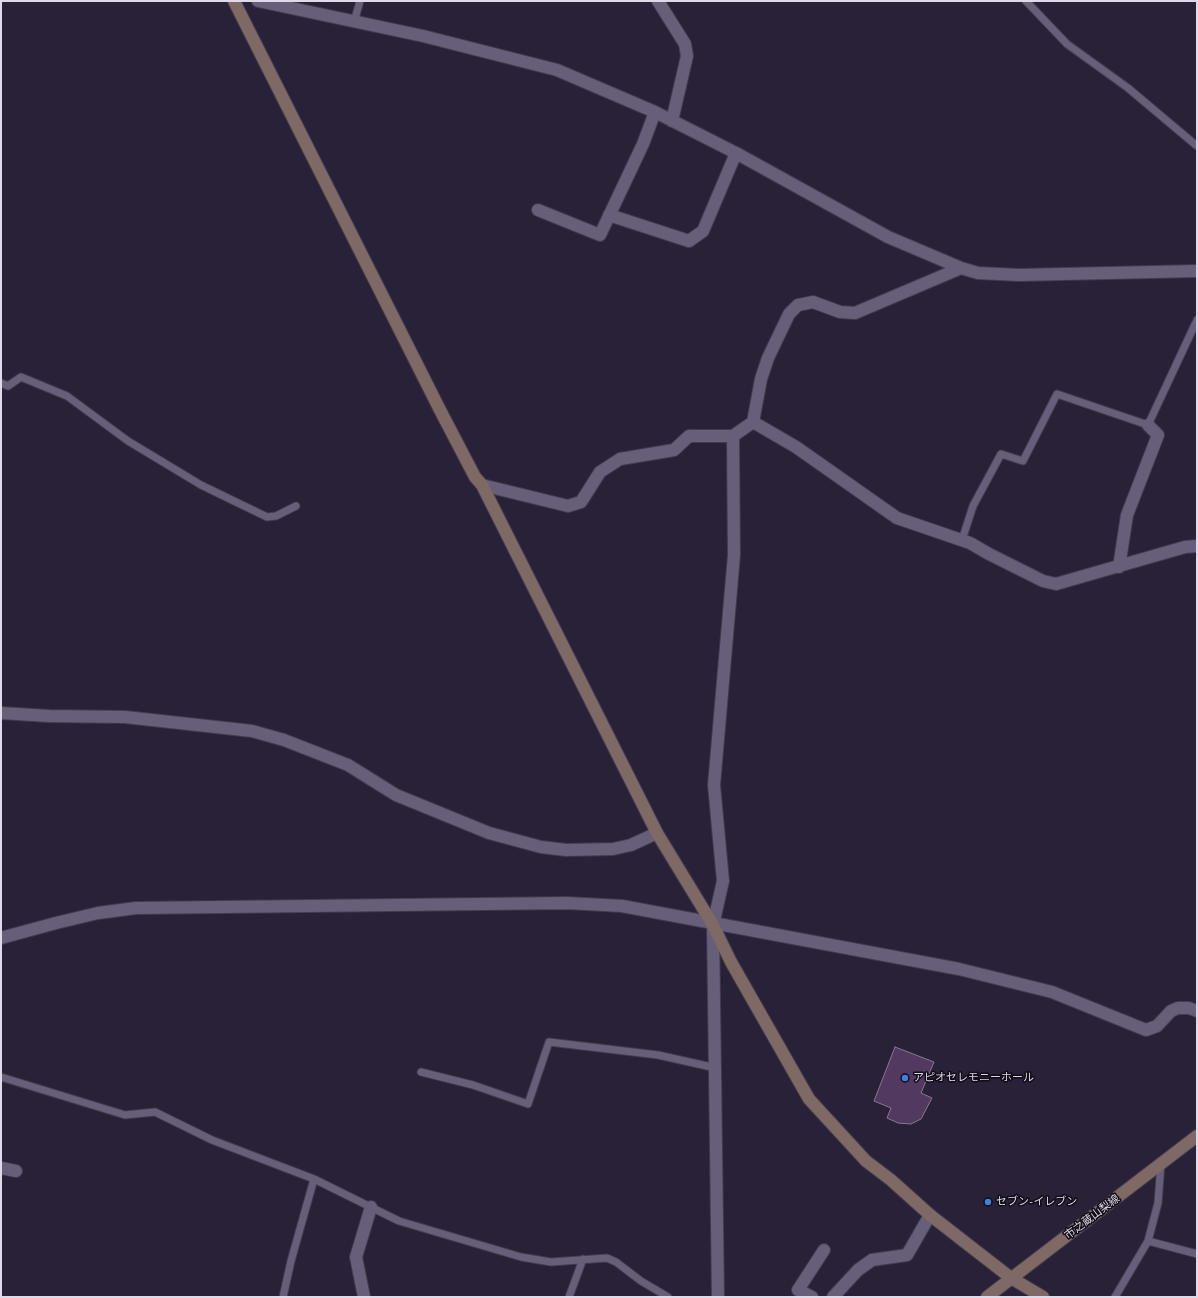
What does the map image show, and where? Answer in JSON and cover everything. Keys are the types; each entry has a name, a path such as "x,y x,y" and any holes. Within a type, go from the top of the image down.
{"street":[{"path":"234,1 475,477 482,485 657,833 713,925 731,962 809,1099 866,1161 891,1180 930,1215 1012,1278 1043,1297"},
{"path":"258,1 423,36 557,70 655,112 736,153 888,237 961,268 978,273 1019,275 1197,272"},
{"path":"658,1 685,44 687,56 672,121"},
{"path":"538,210 600,235 643,144 655,112"},
{"path":"609,215 689,240 703,230 736,153"},
{"path":"482,485 568,506 581,502 600,472 620,459 674,450 689,436 733,436 752,422 761,379 768,358 789,314 798,305 813,302 840,312 855,313 961,268"},
{"path":"752,422 796,447 897,518 962,540 1043,581 1056,584 1185,547 1197,546"},
{"path":"1119,567 1127,515 1158,435 1148,425"},
{"path":"718,1297 713,925 723,881 714,785 734,554 733,436"},
{"path":"1,713 49,716 125,717 252,731 284,740 348,765 396,795 489,833 541,847 566,850 613,849 631,845 657,833"},
{"path":"1,938 84,916 136,908 567,903 622,906 713,925 856,949 959,969 1052,992 1146,1030 1157,1026 1171,1011 1178,1008 1189,1008 1197,1011"},
{"name":"市之蔵山梨線","path":"987,1297 1197,1136"},
{"path":"1,1168 16,1171"},
{"path":"364,1297 356,1257 371,1207"},
{"path":"833,1297 858,1270 872,1260 908,1255 930,1215"},
{"path":"812,1297 796,1293 824,1250"}],"lane":[{"path":"354,22 360,1"},
{"path":"1026,1 1067,44 1128,88 1197,146"},
{"path":"962,540 973,506 1001,454 1023,461 1057,394 1148,425 1197,320"},
{"path":"1,383 8,386 22,376 67,396 128,441 195,481 267,518 276,516 296,506"},
{"path":"421,1072 473,1085 528,1104 549,1042 658,1055 716,1068"},
{"path":"1,1077 125,1115 155,1112 212,1140 314,1179 399,1221 521,1257 551,1262 583,1258 607,1258 616,1262 641,1282 668,1297"},
{"path":"1115,1297 1148,1241 1158,1203 1161,1164"},
{"path":"283,1297 291,1261 314,1179"},
{"path":"1148,1241 1197,1254"},
{"path":"570,1297 583,1258"}],"building":[{"name":"アピオセレモニーホール","path":"895,1047 934,1062 921,1093 932,1098 921,1119 911,1124 898,1123 887,1118 891,1108 874,1101"}],"place":[{"name":"アピオセレモニーホール","path":"905,1078"},
{"name":"セブン-イレブン","path":"988,1202"}]}
